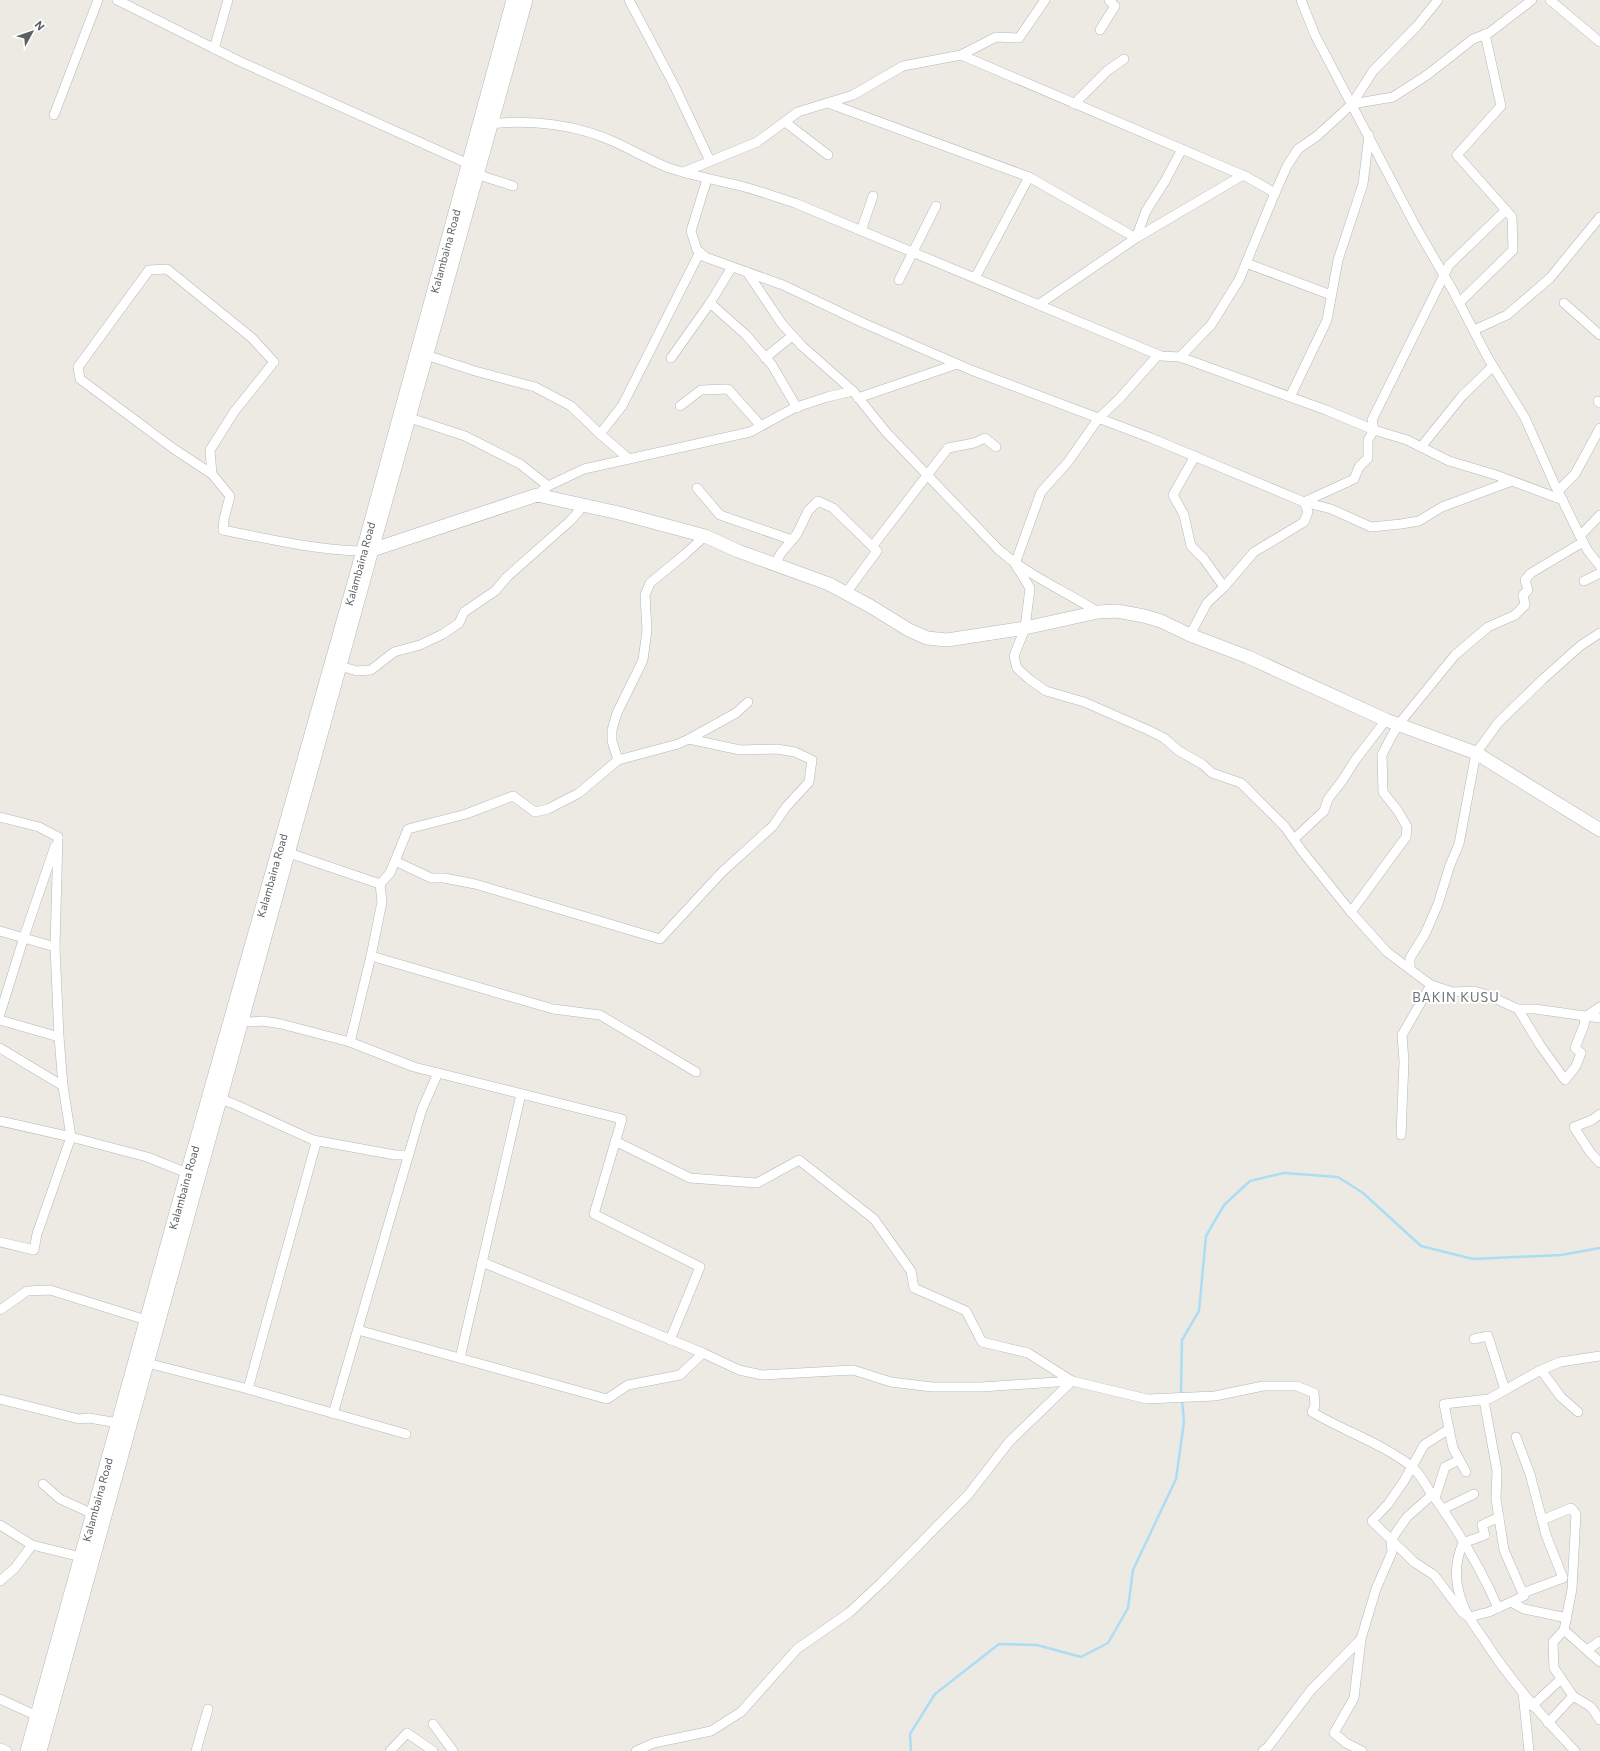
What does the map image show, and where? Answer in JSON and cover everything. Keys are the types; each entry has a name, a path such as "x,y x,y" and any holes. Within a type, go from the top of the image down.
{"main road":[{"name":"Kalambaina Road","path":"27,1751 187,1173 367,550 474,168 513,0"},
{"path":"40,1751 340,666 367,550 410,418 474,168 491,124 526,0"},
{"path":"367,550 537,495 666,524 704,536 738,551 829,584 909,630 927,638 947,640 1025,628 1098,612 1117,611 1144,616 1176,627 1190,635 1248,657 1398,725 1476,753 1600,830"}],"street":[{"path":"54,115 98,0"},
{"path":"117,0 214,49 513,186"},
{"path":"214,49 228,0"},
{"path":"630,0 674,85 710,161"},
{"path":"684,172 757,142 798,112 853,95 903,66 961,55 996,37 1019,38 1045,0"},
{"path":"1100,30 1115,6 1109,0"},
{"path":"1301,0 1316,35 1416,227 1525,418 1558,491 1582,539 1599,560"},
{"path":"1180,357 1212,325 1240,280 1275,193 1287,166 1298,149 1317,136 1352,104 1373,71 1417,26 1438,0"},
{"path":"1352,104 1393,97 1426,75 1472,39 1485,34 1532,0"},
{"path":"1550,0 1600,42"},
{"path":"1460,302 1513,250 1512,217 1457,155 1501,106 1485,34"},
{"path":"961,55 1243,175 1275,193"},
{"path":"1074,104 1107,71 1124,59"},
{"path":"828,103 1029,177 1136,238"},
{"path":"491,124 506,122 531,123 574,129 597,135 654,162 707,179 738,185 795,204 1158,355 1180,357 1290,396 1374,430 1407,440 1449,461 1512,481 1563,500"},
{"path":"785,122 828,155"},
{"path":"1290,396 1327,320 1338,260 1363,184 1369,136"},
{"path":"1136,238 1146,211 1165,181 1182,149"},
{"path":"1038,305 1136,238 1243,175"},
{"path":"974,278 1029,177"},
{"path":"707,179 691,231 697,250 705,257 783,285 854,319 957,364 1195,456 1304,502 1331,509 1371,527 1401,524 1419,521 1442,507 1512,481"},
{"path":"861,231 873,196"},
{"path":"900,280 912,252 936,206"},
{"path":"1304,502 1354,479 1359,467 1368,458 1368,440 1374,430 1372,420 1386,393 1391,378 1449,265 1506,210"},
{"path":"1474,330 1507,315 1550,278 1600,217"},
{"path":"600,434 622,406 700,252"},
{"path":"1246,263 1332,295"},
{"path":"671,358 710,303 732,267"},
{"path":"212,474 210,450 234,412 274,362 252,338 167,269 149,270 78,367 80,379 174,449 212,474 230,496 222,530 297,544 346,550 367,550"},
{"path":"747,272 782,324 792,336 855,394 886,432 999,550 1015,564 1098,612"},
{"path":"710,303 746,335 772,365 797,408"},
{"path":"1564,303 1600,335"},
{"path":"765,358 792,336"},
{"path":"426,355 475,371 535,387 571,406 629,459"},
{"path":"1015,564 1041,492 1068,462 1098,419 1120,398 1158,355"},
{"path":"537,495 548,486 584,469 750,432 797,408 828,397 855,394 957,364"},
{"path":"1421,447 1462,396 1494,366"},
{"path":"680,406 701,390 728,389 761,426"},
{"path":"410,418 465,436 520,464 548,486"},
{"path":"1558,491 1575,474 1600,428"},
{"path":"873,547 948,448 974,443 984,438 996,447"},
{"path":"1195,456 1174,495 1184,516 1191,546 1204,559 1224,587"},
{"path":"697,488 720,515 792,540"},
{"path":"775,564 781,553 792,540 808,511 818,501 833,508 877,550 846,593"},
{"path":"1190,635 1207,603 1224,587 1254,552 1304,522 1308,512 1304,502"},
{"path":"340,666 357,670 371,670 394,652 420,645 443,634 459,623 464,612 495,591 507,577 570,521 579,511 579,504"},
{"path":"1351,912 1406,837 1407,827 1398,811 1383,792 1382,782 1382,755 1398,725 1455,655 1488,627 1515,615 1525,605 1523,595 1528,590 1525,580 1531,573 1582,539 1600,515"},
{"path":"618,760 612,741 612,730 617,713 643,660 647,630 645,595 650,583 684,555 704,536"},
{"path":"1015,564 1030,588 1025,628 1014,656 1017,668 1029,679 1046,691 1084,702 1148,730 1164,738 1179,751 1202,764 1212,773 1241,783 1285,826 1351,912 1387,952 1431,985 1453,992 1474,991 1487,994 1518,1009 1536,1009 1600,1018"},
{"path":"1584,581 1600,573"},
{"path":"1410,968 1410,958 1425,934 1438,904 1458,844 1476,753 1498,723 1542,680 1580,646 1600,633"},
{"path":"350,1042 371,956 382,902 380,884 390,873 408,830 466,814 513,796 535,812 548,809 579,793 618,760 678,744 736,714 748,702"},
{"path":"1294,839 1324,811 1328,799 1386,720"},
{"path":"394,861 431,878 444,878 476,884 660,939 722,872 773,826 786,808 809,782 812,760 795,752 777,749 740,750 689,739"},
{"path":"0,816 39,827 58,837"},
{"path":"0,1014 58,837"},
{"path":"0,1242 34,1250 37,1234 71,1137 63,1086 55,947 58,837"},
{"path":"289,853 380,884"},
{"path":"0,931 55,947"},
{"path":"371,956 553,1009 600,1016 696,1072"},
{"path":"1401,1135 1404,1061 1402,1035 1431,985"},
{"path":"1518,1009 1540,1045 1565,1080 1576,1066 1581,1053 1575,1048 1584,1025 1585,1017 1600,1007"},
{"path":"243,1019 249,1022 263,1021 281,1024 350,1042 414,1066 438,1073 622,1119 594,1214 700,1267 670,1340"},
{"path":"0,1020 59,1037"},
{"path":"0,1048 63,1086"},
{"path":"333,1414 422,1109 438,1073"},
{"path":"460,1358 521,1094"},
{"path":"220,1099 312,1140 409,1155"},
{"path":"1600,1114 1592,1120 1574,1127 1590,1152 1600,1163"},
{"path":"0,1121 71,1137 147,1157 187,1173"},
{"path":"248,1389 316,1143 312,1140"},
{"path":"615,1141 690,1178 757,1183 799,1160 874,1219 910,1271 914,1288 966,1311 982,1342 1028,1353 1072,1381"},
{"path":"482,1262 739,1370 762,1374 853,1370 891,1382 932,1387 981,1387 1072,1381 1147,1399 1214,1396 1263,1386 1297,1386 1314,1393 1315,1406 1312,1412 1363,1437 1412,1466 1443,1509 1463,1543 1484,1574 1498,1608"},
{"path":"0,1310 27,1291 50,1290 146,1320"},
{"path":"358,1330 606,1399 628,1385 680,1375 703,1354"},
{"path":"1474,1339 1488,1336 1505,1390"},
{"path":"1466,1472 1453,1448 1444,1404 1489,1399 1541,1370 1560,1362 1600,1356"},
{"path":"147,1363 248,1389 406,1434"},
{"path":"1541,1370 1561,1396 1578,1412"},
{"path":"636,1751 654,1743 711,1731 741,1712 797,1650 850,1612 882,1582 968,1495 1009,1442 1072,1381"},
{"path":"1449,1429 1424,1445 1388,1504 1372,1521 1414,1562 1434,1575 1462,1612 1469,1617 1489,1612 1524,1596 1504,1550 1496,1499 1497,1471 1484,1400"},
{"path":"1,1402 79,1419 89,1418 118,1423"},
{"path":"1516,1437 1530,1474 1546,1535 1563,1578 1523,1593"},
{"path":"1362,1751 1346,1743 1334,1733 1354,1698 1361,1639 1376,1589 1392,1552 1391,1540 1407,1517 1434,1496 1445,1467 1459,1460"},
{"path":"43,1484 60,1499 93,1514"},
{"path":"1443,1509 1474,1494"},
{"path":"1542,1520 1571,1508 1576,1514 1572,1589 1564,1630 1553,1642 1554,1668 1573,1696 1591,1707 1600,1720"},
{"path":"1499,1517 1482,1525 1485,1536 1463,1543 1458,1554 1456,1578 1461,1600 1469,1617 1499,1664 1532,1706 1575,1751"},
{"path":"0,1525 32,1545 81,1557"},
{"path":"0,1581 15,1568 32,1545"},
{"path":"1510,1602 1524,1609 1567,1618"},
{"path":"1564,1630 1600,1662"},
{"path":"1263,1751 1268,1747 1311,1690 1361,1639"},
{"path":"1587,1650 1600,1641"},
{"path":"1532,1706 1561,1679"},
{"path":"1522,1692 1529,1751"},
{"path":"1548,1723 1573,1696"},
{"path":"0,1700 37,1716"},
{"path":"196,1751 208,1709"},
{"path":"433,1724 453,1751"},
{"path":"390,1751 407,1733 432,1751"},
{"path":"0,1748 7,1751"}],"waterway":[{"path":"911,1751 910,1734 935,1694 999,1644 1037,1645 1081,1657 1108,1643 1128,1608 1133,1570 1176,1479 1184,1422 1181,1389 1182,1340 1199,1311 1206,1236 1224,1205 1250,1181 1284,1173 1338,1177 1363,1193 1421,1246 1473,1259 1561,1255 1600,1248"}],"district":[{"name":"BAKIN KUSU","path":"1456,997"}]}
